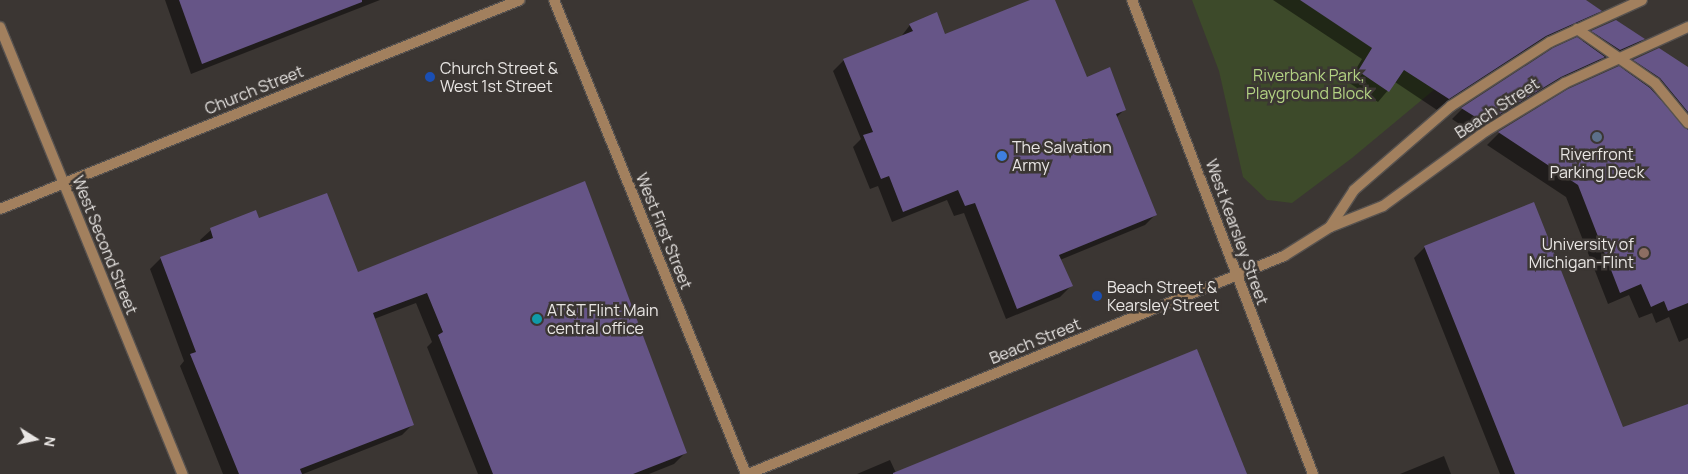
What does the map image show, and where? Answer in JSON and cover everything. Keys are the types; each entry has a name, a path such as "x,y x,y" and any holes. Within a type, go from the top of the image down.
{"street":[{"name":"Church Street","path":"0,209 520,0"},
{"name":"West First Street","path":"554,0 747,474"},
{"name":"West Kearsley Street","path":"1132,0 1313,474"},
{"name":"Beach Street","path":"1330,226 1354,190 1433,119 1503,70 1577,29 1642,0"},
{"name":"West Second Street","path":"0,27 182,474"},
{"name":"Beach Street","path":"747,474 1284,256 1330,226 1383,206 1517,111 1620,56 1688,27"},
{"path":"1577,29 1620,56 1660,88 1688,123"}],"green space":[{"name":"Riverbank Park, Playground Block","path":"1192,0 1542,0 1352,158 1292,203 1267,200 1243,177 1219,71"}],"building":[{"path":"179,0 362,0 362,2 202,64"},
{"name":"The Salvation Army","path":"1030,0 1055,0 1087,77 1110,67 1126,110 1116,114 1157,215 1059,255 1073,286 1017,309 975,203 965,206 958,190 903,212 889,176 881,179 863,135 873,132 843,59 913,31 909,24 937,12 945,34"},
{"path":"1300,0 1586,0 1602,11 1546,36 1449,99 1404,70 1389,92 1358,71 1372,48"},
{"path":"1616,20 1645,39 1620,50 1591,31"},
{"path":"1577,37 1605,57 1561,77 1485,123 1461,108 1553,48"},
{"path":"1659,48 1688,67 1688,112 1660,78 1633,60"},
{"path":"1619,66 1650,88 1688,130 1688,303 1668,311 1664,301 1651,307 1641,284 1620,293 1578,185 1498,132 1568,89"},
{"path":"585,181 687,453 633,474 493,474 438,335 443,332 427,293 373,313 414,425 300,469 302,474 239,474 190,354 196,352 160,257 213,238 210,228 256,210 259,218 327,193 358,272"},
{"path":"1534,202 1623,427 1688,404 1688,474 1515,474 1424,246"},
{"path":"1197,349 1247,474 893,474 893,473"}],"place":[{"name":"Church Street & West 1st Street","path":"430,77"},
{"name":"Riverfront Parking Deck","path":"1597,137"},
{"name":"The Salvation Army","path":"1002,156"},
{"name":"University of Michigan-Flint","path":"1644,253"},
{"name":"Beach Street & Kearsley Street","path":"1097,296"},
{"name":"AT&T Flint Main central office","path":"537,319"}]}
